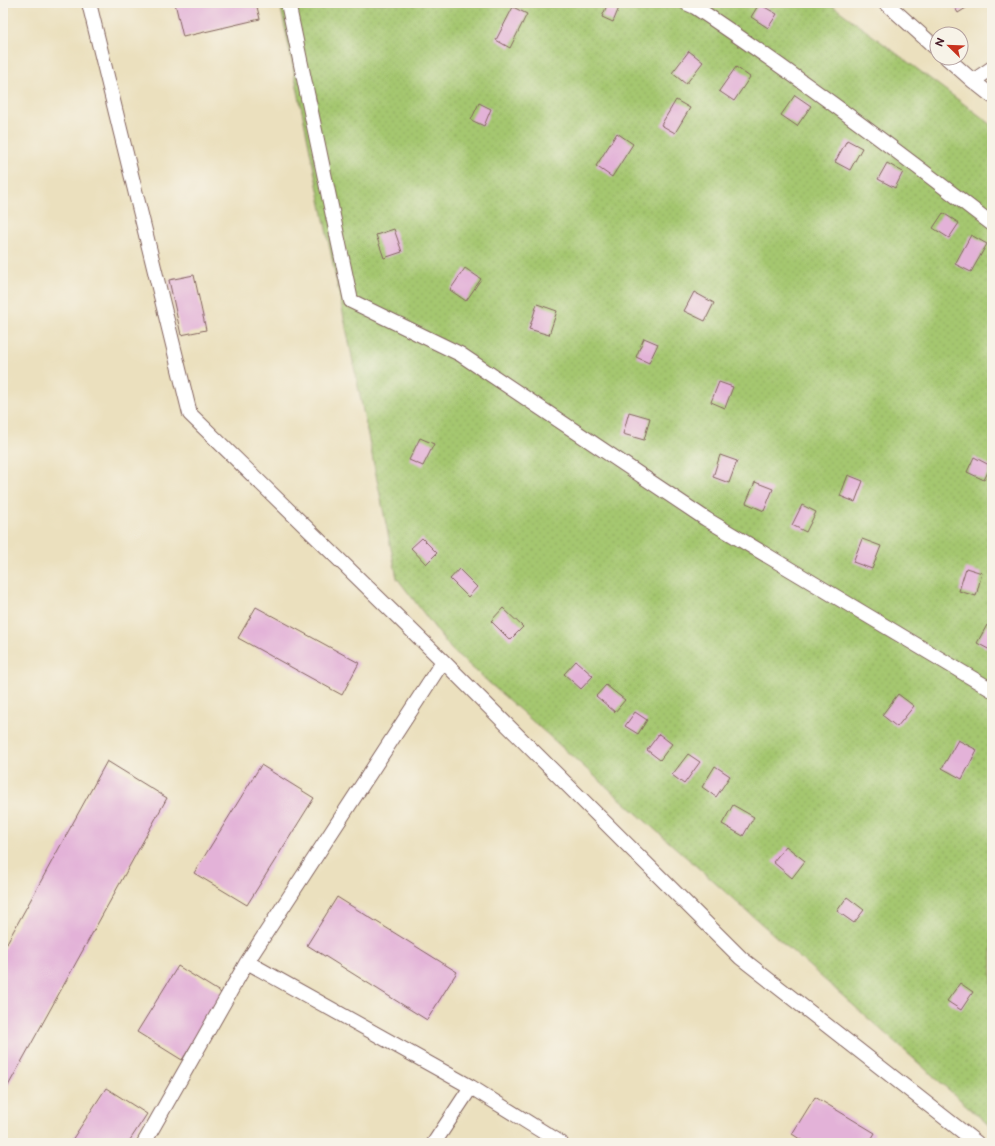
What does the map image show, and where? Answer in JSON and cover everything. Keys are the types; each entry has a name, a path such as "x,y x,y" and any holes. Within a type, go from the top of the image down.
{"lane":[{"path":"89,3 190,414 443,661 741,958 977,1143"},
{"path":"288,3 351,301 460,354 706,519 992,690"},
{"path":"686,3 695,7 755,47 899,152 992,224"},
{"path":"886,3 929,42"},
{"path":"956,66 992,96"},
{"path":"973,81 992,68"},
{"path":"144,1143 247,962 443,661"},
{"path":"247,962 471,1087 561,1143"},
{"path":"434,1143 471,1087"}],"green space":[{"path":"280,3 829,3 992,125 992,1128 451,649 397,578"}],"building":[{"path":"175,3 256,3 260,19 183,37"},
{"path":"608,3 621,3 613,22 602,17"},
{"path":"952,3 974,3 958,13"},
{"path":"759,4 777,14 768,28 751,17"},
{"path":"513,7 527,14 510,48 496,40"},
{"path":"689,51 703,62 686,84 672,73"},
{"path":"736,67 750,77 734,101 719,91"},
{"path":"795,95 811,106 797,126 781,115"},
{"path":"676,100 690,108 675,133 661,125"},
{"path":"479,103 491,109 484,126 471,120"},
{"path":"617,133 633,144 612,177 596,166"},
{"path":"847,140 862,148 850,170 835,162"},
{"path":"887,163 903,172 895,188 878,179"},
{"path":"943,213 959,223 949,238 933,228"},
{"path":"394,229 402,252 384,258 376,235"},
{"path":"971,235 987,244 971,272 955,264"},
{"path":"465,268 481,279 466,301 450,290"},
{"path":"194,275 206,330 181,335 169,280"},
{"path":"694,292 714,303 705,321 684,311"},
{"path":"537,304 557,311 549,335 529,329"},
{"path":"644,338 658,344 649,363 636,357"},
{"path":"719,382 733,387 725,408 711,402"},
{"path":"629,412 650,418 644,440 623,434"},
{"path":"420,438 434,444 423,466 409,460"},
{"path":"720,455 737,461 729,483 713,477"},
{"path":"974,457 991,466 984,480 967,472"},
{"path":"848,475 863,481 855,502 840,496"},
{"path":"755,482 773,489 764,511 746,503"},
{"path":"802,505 816,512 806,532 792,525"},
{"path":"422,538 437,553 426,564 411,548"},
{"path":"862,539 881,546 872,569 853,562"},
{"path":"966,568 982,573 976,596 959,591"},
{"path":"459,569 477,587 468,597 450,579"},
{"path":"256,607 359,663 342,695 238,638"},
{"path":"503,608 523,627 510,640 491,621"},
{"path":"987,625 992,628 992,651 977,643"},
{"path":"576,661 593,676 581,689 564,674"},
{"path":"606,685 625,700 615,712 596,696"},
{"path":"898,694 914,706 897,727 882,715"},
{"path":"635,712 647,720 638,734 625,726"},
{"path":"659,734 672,744 660,760 647,750"},
{"path":"958,740 977,750 962,779 942,768"},
{"path":"688,754 700,762 684,784 672,775"},
{"path":"107,761 167,798 3,1095 3,950"},
{"path":"261,765 314,798 247,905 194,873"},
{"path":"715,766 730,776 716,797 702,787"},
{"path":"733,805 754,817 743,836 722,824"},
{"path":"786,846 805,861 792,878 773,862"},
{"path":"337,897 457,972 427,1020 307,945"},
{"path":"847,897 864,910 854,923 837,911"},
{"path":"178,966 223,994 182,1060 137,1032"},
{"path":"960,983 973,992 961,1010 947,1001"},
{"path":"106,1088 147,1114 128,1143 70,1143"},
{"path":"815,1097 875,1133 869,1143 806,1143 792,1134"}]}
